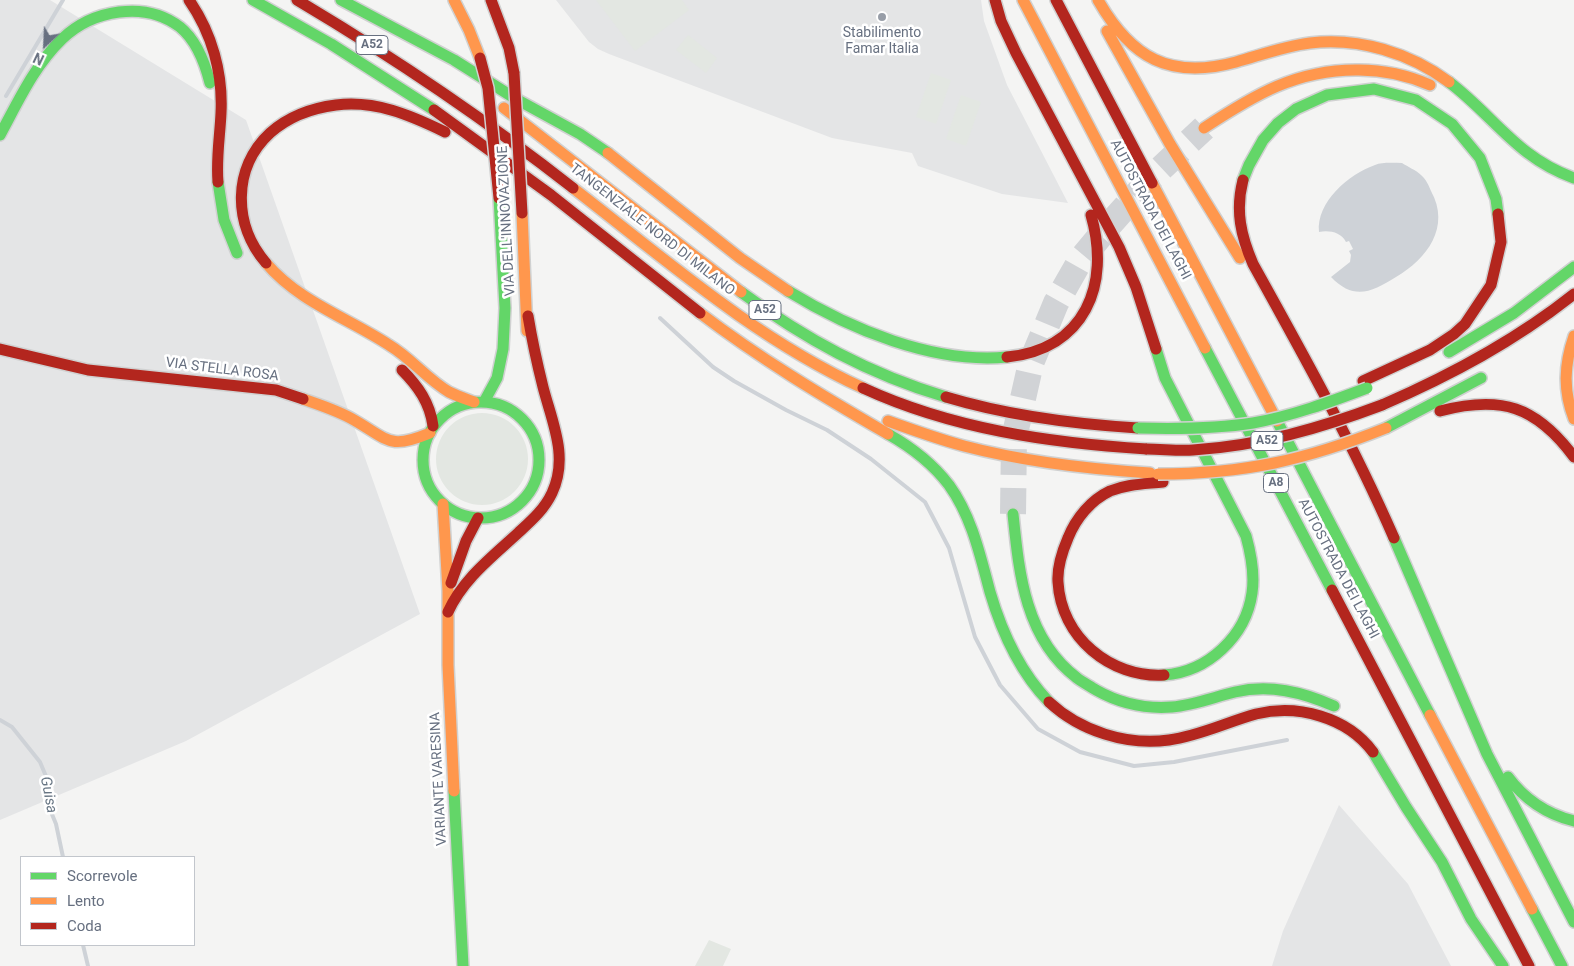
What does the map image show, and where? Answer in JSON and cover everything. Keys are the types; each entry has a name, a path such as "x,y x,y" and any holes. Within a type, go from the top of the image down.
{"main road":[{"path":"188,0 208,32 217,67 221,109 218,145 218,184 223,216 232,244 244,263"},
{"path":"253,0 342,50 478,140 586,222 708,320 761,357 797,378 846,411 883,430 913,450 933,467 953,490 966,513 974,532 1004,634 1021,666 1037,689 1056,710 1070,719 1100,732 1133,741 1149,742 1180,739 1270,711 1306,712 1331,720 1355,733 1374,753 1447,872"},
{"name":"TANGENZIALE NORD DI MILANO","path":"297,0 382,51 470,110 742,318 794,352 866,390 966,425 1028,438 1070,444 1147,449 1191,450 1232,447 1267,441 1338,422 1457,372 1554,311 1574,294"},
{"path":"339,0 446,54 525,104 599,146 731,251 797,297 875,335 936,353 989,358 1029,352 1061,337 1082,316 1090,303 1099,274 1100,253 1097,233 1045,104"},
{"name":"TANGENZIALE NORD DI MILANO","path":"339,0 483,92 587,171 735,289 824,348 887,377 928,393 994,411 1061,423 1179,429 1253,423 1315,408 1365,385 1429,362 1480,336 1531,302 1574,267"},
{"name":"VIA DELL'INNOVAZIONE","path":"454,0 480,58 488,88 499,198 505,308 503,349 497,378 479,402"},
{"name":"VIA DELL'INNOVAZIONE","path":"491,0 509,48 514,73 528,316 526,356 528,372"},
{"path":"995,0 1001,21 1016,53 1045,104 1119,247 1136,287 1165,378 1246,536 1254,564 1250,606 1240,627 1226,646 1208,660 1186,671 1175,674 1148,676 1123,670 1094,654 1072,630 1059,601 1057,586 1063,545 1075,523 1092,504 1111,491 1160,478 1209,474 1248,469 1302,458 1346,445 1381,439 1387,432 1491,372"},
{"name":"AUTOSTRADA DEI LAGHI","path":"1023,0 1529,966"},
{"name":"AUTOSTRADA DEI LAGHI","path":"1056,0 1562,966"},
{"path":"1091,0 1133,80 1198,191 1247,269 1286,325"},
{"path":"1098,0 1116,28 1133,47 1153,59 1184,68 1210,68 1311,43 1340,41 1381,48 1412,61 1451,84 1467,96 1511,140"},
{"path":"0,135 47,57 59,42 73,30 98,15 119,10 140,10 162,16 173,22 189,37 196,49 210,83 218,145"},
{"path":"1204,128 1245,100 1294,78 1327,71 1360,69 1395,73 1426,83 1457,100 1538,162 1562,175 1574,178"},
{"path":"1365,385 1453,335 1468,322 1487,296 1498,270 1502,232 1498,203 1493,185 1479,155 1461,131 1438,111 1418,100 1393,92 1375,89 1333,93 1312,100 1293,111 1274,128 1258,147 1248,166 1240,189 1238,224 1247,251 1317,380 1375,494 1487,754 1574,922"},
{"path":"537,444 528,425 517,414 504,406 479,402 452,393 392,346 309,301 280,280 254,248 244,226 241,214 240,192 251,157 274,129 284,122 303,113 338,105 374,106 415,118 467,144 500,164 545,198 586,222"},
{"path":"0,111 10,117"},
{"path":"447,615 455,597 467,581 543,509 557,481 560,467 560,450 535,359 528,316"},
{"path":"320,320 378,352"},
{"path":"1574,336 1566,362 1565,380 1568,402 1574,419"},
{"name":"VIA STELLA ROSA","path":"0,349 88,370 276,390 323,406 354,420 378,436 393,442 411,441 431,430"},
{"path":"396,366 416,384 425,398 431,410 431,430"},
{"path":"797,378 882,418 939,440 1020,458 1160,478"},
{"path":"479,402 455,408 439,419 431,430 423,453 424,472 431,490 443,504 459,514 478,518 487,518 515,507 530,493 535,484 539,464 533,411"},
{"path":"1387,432 1453,407 1473,403 1494,403 1516,408 1542,421 1557,434 1574,457"},
{"name":"VARIANTE VARESINA","path":"443,504 462,966"},
{"path":"1013,514 1018,567 1034,625 1056,660 1072,674 1096,690 1128,704 1160,708 1183,705 1237,692 1274,689 1287,690 1312,697 1348,716 1365,730 1384,754 1471,919 1486,944 1503,966"},
{"name":"VARIANTE VARESINA","path":"448,591 466,541 478,518"},
{"path":"1464,698 1499,762 1515,786 1538,807 1574,821"}],"shaded area":[{"path":"0,0 50,0 246,120 420,614 186,741 0,820"},
{"path":"556,0 981,0 984,21 1007,85 1068,203 1002,194 918,166 912,153 832,138 609,54 589,42"},
{"path":"596,0 682,0 689,10 635,51"},
{"path":"688,35 717,58 706,73 676,50"},
{"path":"931,73 951,80 936,124 916,117"},
{"path":"961,95 981,102 966,146 946,139"},
{"path":"1402,163 1424,178 1437,204 1437,229 1433,241 1407,270 1379,287 1363,292 1347,289 1339,285 1331,277 1350,262 1351,255 1349,251 1353,249 1349,241 1346,242 1338,234 1327,231 1319,232 1319,221 1323,210 1336,191 1345,182 1365,169 1378,164"},
{"path":"473,413 491,413 508,420 521,433 528,450 528,468 521,485 508,498 491,505 473,505 456,498 443,485 436,468 436,450 443,433 456,420"},
{"path":"1339,805 1408,884 1451,966 1272,966 1283,931"},
{"path":"709,940 731,949 723,966 695,966"}],"waterway":[{"path":"6,96 63,0"},
{"path":"660,318 713,367 786,410 827,430 871,459 925,502 949,548 975,637 1000,685 1038,729 1080,752 1134,766 1174,762 1287,740"},
{"name":"Guisa","path":"0,720 12,727 40,762 48,781 49,807 56,824 63,856"},
{"name":"Guisa","path":"83,946 88,966"}],"tunnel":[{"path":"1013,514 1014,438 1031,363 1056,303 1081,259 1111,223 1153,176 1204,128"}],"traffic: fast":[{"path":"253,0 331,44 434,110"},
{"path":"341,0 454,60 516,99 580,134 608,153"},
{"path":"0,135 27,85 52,50 74,29 103,15 135,11 151,13 180,27 191,38 199,52 210,83"},
{"path":"1449,82 1521,148 1554,170 1574,178"},
{"path":"1243,180 1263,140 1278,123 1296,109 1327,95 1374,89 1416,100 1452,124 1480,158 1496,199 1498,214"},
{"path":"218,182 224,220 237,253"},
{"path":"484,402 497,378 503,349 505,308 499,198"},
{"path":"1449,352 1514,313 1574,267"},
{"path":"788,291 838,318 893,341 950,355 979,358 1007,357"},
{"path":"741,292 789,325 864,366 890,378 946,397"},
{"path":"1205,348 1332,590"},
{"path":"1156,349 1165,378 1246,536 1253,571 1252,593 1248,609 1242,624 1233,637 1210,659 1195,667 1164,675"},
{"path":"1386,428 1481,378"},
{"path":"1138,428 1195,428 1253,423 1296,413 1367,388"},
{"path":"481,402 503,406 522,419 535,438 539,460 535,482 522,501 503,514 481,518 459,514 440,501 427,482 423,460 427,438 440,419 459,406 481,402"},
{"path":"1277,421 1430,715"},
{"path":"888,434 905,444 929,463 943,477 957,497 974,537 1006,637 1029,678 1049,702"},
{"path":"1013,514 1022,582 1035,625 1046,644 1060,662 1077,678 1096,690 1123,702 1152,707 1180,706 1235,692 1261,689 1298,693 1334,706"},
{"path":"1394,538 1487,754 1574,922"},
{"path":"1373,752 1442,862 1471,919 1503,966"},
{"path":"1508,777 1522,793 1537,805 1554,814 1574,821"},
{"path":"454,791 463,966"},
{"path":"1532,909 1562,966"}],"traffic: slow":[{"path":"454,0 480,58"},
{"path":"1023,0 1205,348"},
{"path":"1098,0 1124,37 1139,50 1155,60 1172,66 1191,68 1212,67 1301,44 1347,42 1383,49 1401,55 1449,82"},
{"path":"1107,31 1170,144 1240,258"},
{"path":"1204,128 1277,86 1316,74 1337,71 1377,71 1413,78 1430,85"},
{"path":"504,108 741,292"},
{"path":"608,153 740,258 788,291"},
{"path":"1152,183 1277,421"},
{"path":"573,188 677,270 749,322 786,346 863,388"},
{"path":"522,213 527,331"},
{"path":"266,263 279,277 309,299 397,350 449,392 474,402"},
{"path":"700,313 745,346 888,434"},
{"path":"1574,336 1568,357 1566,378 1570,409 1574,419"},
{"path":"303,399 329,408 383,437 397,442 430,433"},
{"path":"888,421 987,452 1033,461 1150,473"},
{"path":"1158,474 1219,471 1274,463 1329,449 1386,428"},
{"path":"443,504 448,591 448,665 454,791"},
{"path":"1430,715 1532,909"}],"traffic: jam":[{"path":"189,0 210,40 218,68 221,98 218,182"},
{"path":"297,0 438,90 573,188"},
{"path":"491,0 509,48 514,73"},
{"path":"995,0 1001,21 1016,53 1119,247 1136,287 1156,349"},
{"path":"1056,0 1152,183"},
{"path":"480,58 488,88 499,198"},
{"path":"514,73 522,213"},
{"path":"266,263 255,248 247,232 241,197 243,179 249,163 258,147 277,127 309,111 327,106 350,104 392,110 445,132"},
{"path":"434,110 551,195 700,313"},
{"path":"1243,180 1239,213 1240,223 1253,264 1345,434 1394,538"},
{"path":"1363,381 1430,350 1465,324 1491,285 1501,242 1498,214"},
{"path":"1007,357 1034,351 1056,341 1073,327 1086,309 1094,289 1097,266 1096,241 1091,215"},
{"path":"1382,405 1433,382 1482,356 1529,327 1574,294"},
{"path":"448,612 454,600 470,579 541,510 549,499 557,480 559,466 557,440 543,387 528,316"},
{"path":"0,349 88,370 276,390 303,399"},
{"path":"402,370 413,382 426,402 433,426"},
{"path":"863,388 931,414 1002,432 1074,443 1147,449"},
{"path":"946,397 970,404 1041,418 1138,428"},
{"path":"1440,411 1481,404 1499,405 1516,409 1546,426 1574,457"},
{"path":"1147,449 1193,450 1242,445 1289,435 1382,405"},
{"path":"1163,482 1116,489 1103,495 1090,505 1071,531 1066,543 1059,565 1058,582 1061,602 1068,620 1092,650 1108,661 1125,669 1144,674 1164,675"},
{"path":"451,583 466,541 478,518"},
{"path":"1332,590 1529,966"},
{"path":"1049,702 1075,721 1090,728 1105,734 1137,741 1180,738 1256,714 1272,711 1305,712 1336,722 1350,730 1373,752"}],"place":[{"name":"Stabilimento Famar Italia","path":"882,17"}]}
